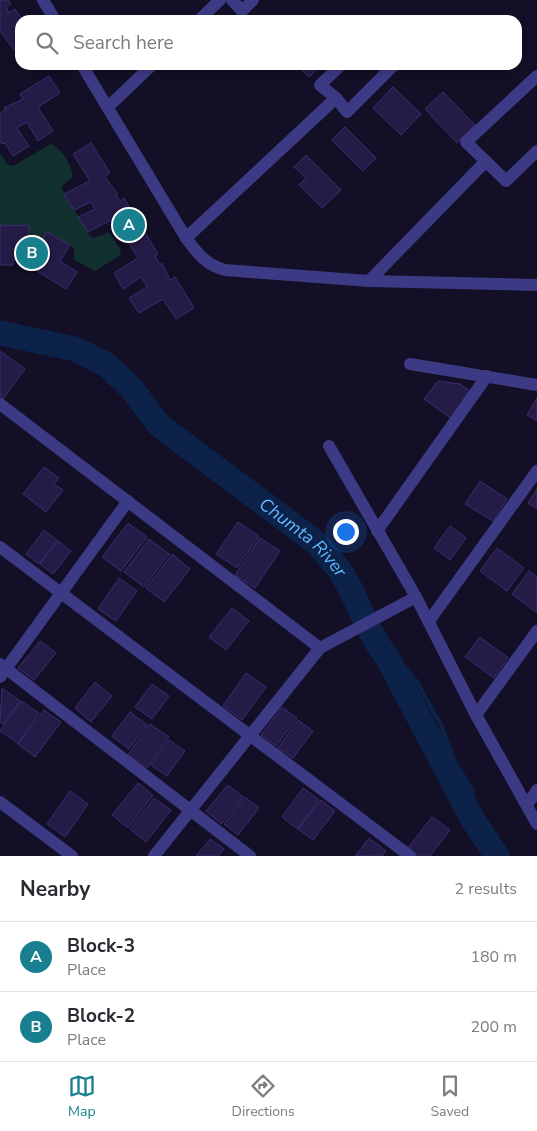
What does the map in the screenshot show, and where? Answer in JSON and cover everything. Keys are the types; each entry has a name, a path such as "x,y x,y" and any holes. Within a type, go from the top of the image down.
{"street":[{"path":"43,0 52,15"},
{"path":"204,15 220,0"},
{"path":"232,0 242,11 253,0"},
{"path":"85,70 186,238 199,256 218,268 370,281 537,285"},
{"path":"108,107 147,70"},
{"path":"336,70 320,85 336,98 347,112 389,70"},
{"path":"537,76 466,142 506,182 537,151"},
{"path":"186,238 336,98"},
{"path":"370,281 486,161"},
{"path":"410,364 537,385"},
{"path":"377,531 487,376"},
{"path":"0,404 320,648"},
{"path":"329,446 429,621 476,715 537,824"},
{"path":"429,621 537,471"},
{"path":"128,502 2,670 250,856"},
{"path":"0,547 249,735 395,852 410,856"},
{"path":"154,856 189,809 320,648 416,598"},
{"path":"476,715 537,631"},
{"path":"527,805 537,790"},
{"path":"0,802 72,856"}],"green space":[{"path":"51,144 58,149 69,164 72,178 63,185 62,189 90,236 94,238 109,232 121,250 119,256 95,271 74,260 74,248 47,232 38,247 29,242 29,225 1,226 0,224 0,153 7,164 13,166"}],"building":[{"path":"0,0 8,0 11,4 6,7 9,13 15,9 19,15 15,15 15,50 0,31"},
{"path":"302,70 316,70 309,77"},
{"path":"49,76 60,93 38,107 53,131 38,141 27,122 17,128 29,146 13,156 5,143 2,144 0,141 0,113 6,110 4,108 23,99 20,94"},
{"path":"393,87 421,114 401,135 373,108"},
{"path":"443,92 475,125 457,143 425,109"},
{"path":"345,127 376,158 363,171 332,140"},
{"path":"91,143 110,173 105,177 118,194 116,195 120,201 124,198 158,254 155,256 160,265 162,263 170,280 175,277 194,308 176,319 163,299 139,313 129,298 147,287 141,277 123,289 114,273 138,258 113,219 88,232 78,217 95,209 91,202 74,210 64,194 90,181 73,154"},
{"path":"306,155 341,190 322,208 299,185 306,178 294,167"},
{"path":"0,224 1,226 29,225 29,242 38,247 47,232 70,245 60,261 77,272 66,289 37,271 40,268 30,261 13,260 13,265 0,265"},
{"path":"0,351 25,369 3,399 0,396"},
{"path":"438,381 460,384 472,392 452,419 424,399"},
{"path":"537,398 537,421 527,415"},
{"path":"44,467 59,478 54,484 63,490 46,512 23,494"},
{"path":"480,481 507,499 493,521 465,504"},
{"path":"537,489 537,509 528,503"},
{"path":"238,522 259,536 237,568 216,554"},
{"path":"128,523 147,537 121,571 102,557"},
{"path":"450,526 466,538 450,560 434,548"},
{"path":"44,530 57,540 39,564 26,554"},
{"path":"260,538 280,551 255,588 235,575"},
{"path":"149,539 169,554 144,587 124,572"},
{"path":"58,541 71,551 53,574 40,564"},
{"path":"497,548 524,568 507,591 480,571"},
{"path":"172,554 190,569 164,602 146,588"},
{"path":"529,571 537,577 537,613 512,594"},
{"path":"119,578 137,591 116,621 98,609"},
{"path":"232,608 249,621 226,650 209,637"},
{"path":"480,637 508,658 494,678 465,657"},
{"path":"40,641 56,653 34,680 18,668"},
{"path":"246,673 266,687 242,720 223,706"},
{"path":"95,682 112,696 91,722 75,708"},
{"path":"152,684 169,696 152,719 135,707"},
{"path":"2,688 20,701 3,724 0,722"},
{"path":"21,701 39,713 18,743 0,731"},
{"path":"282,707 297,718 276,746 261,735"},
{"path":"44,710 61,722 35,757 18,744"},
{"path":"130,712 147,725 129,749 112,736"},
{"path":"298,720 313,731 293,758 278,748"},
{"path":"150,724 169,737 147,768 128,755"},
{"path":"169,740 185,751 167,776 151,765"},
{"path":"138,783 153,795 128,828 112,815"},
{"path":"228,785 243,797 221,824 206,811"},
{"path":"303,788 319,800 297,829 282,817"},
{"path":"70,791 88,804 65,837 47,824"},
{"path":"245,797 259,808 238,835 224,824"},
{"path":"154,798 171,810 146,842 130,829"},
{"path":"321,800 335,811 313,840 298,829"},
{"path":"432,817 450,830 430,856 419,856 408,848"},
{"path":"369,838 386,851 382,856 355,856"},
{"path":"210,839 224,849 218,856 196,856"}],"waterway":[{"name":"Chumta River","path":"0,333 75,349 107,365 132,389 159,425 314,541 332,561 348,584 374,637 387,657 473,820 497,856"},
{"path":"387,657 407,670 417,682 442,727 455,763 472,789 473,799 469,812"}],"place":[{"name":"Block-3","path":"129,225"},
{"name":"Block-2","path":"32,253"}]}
